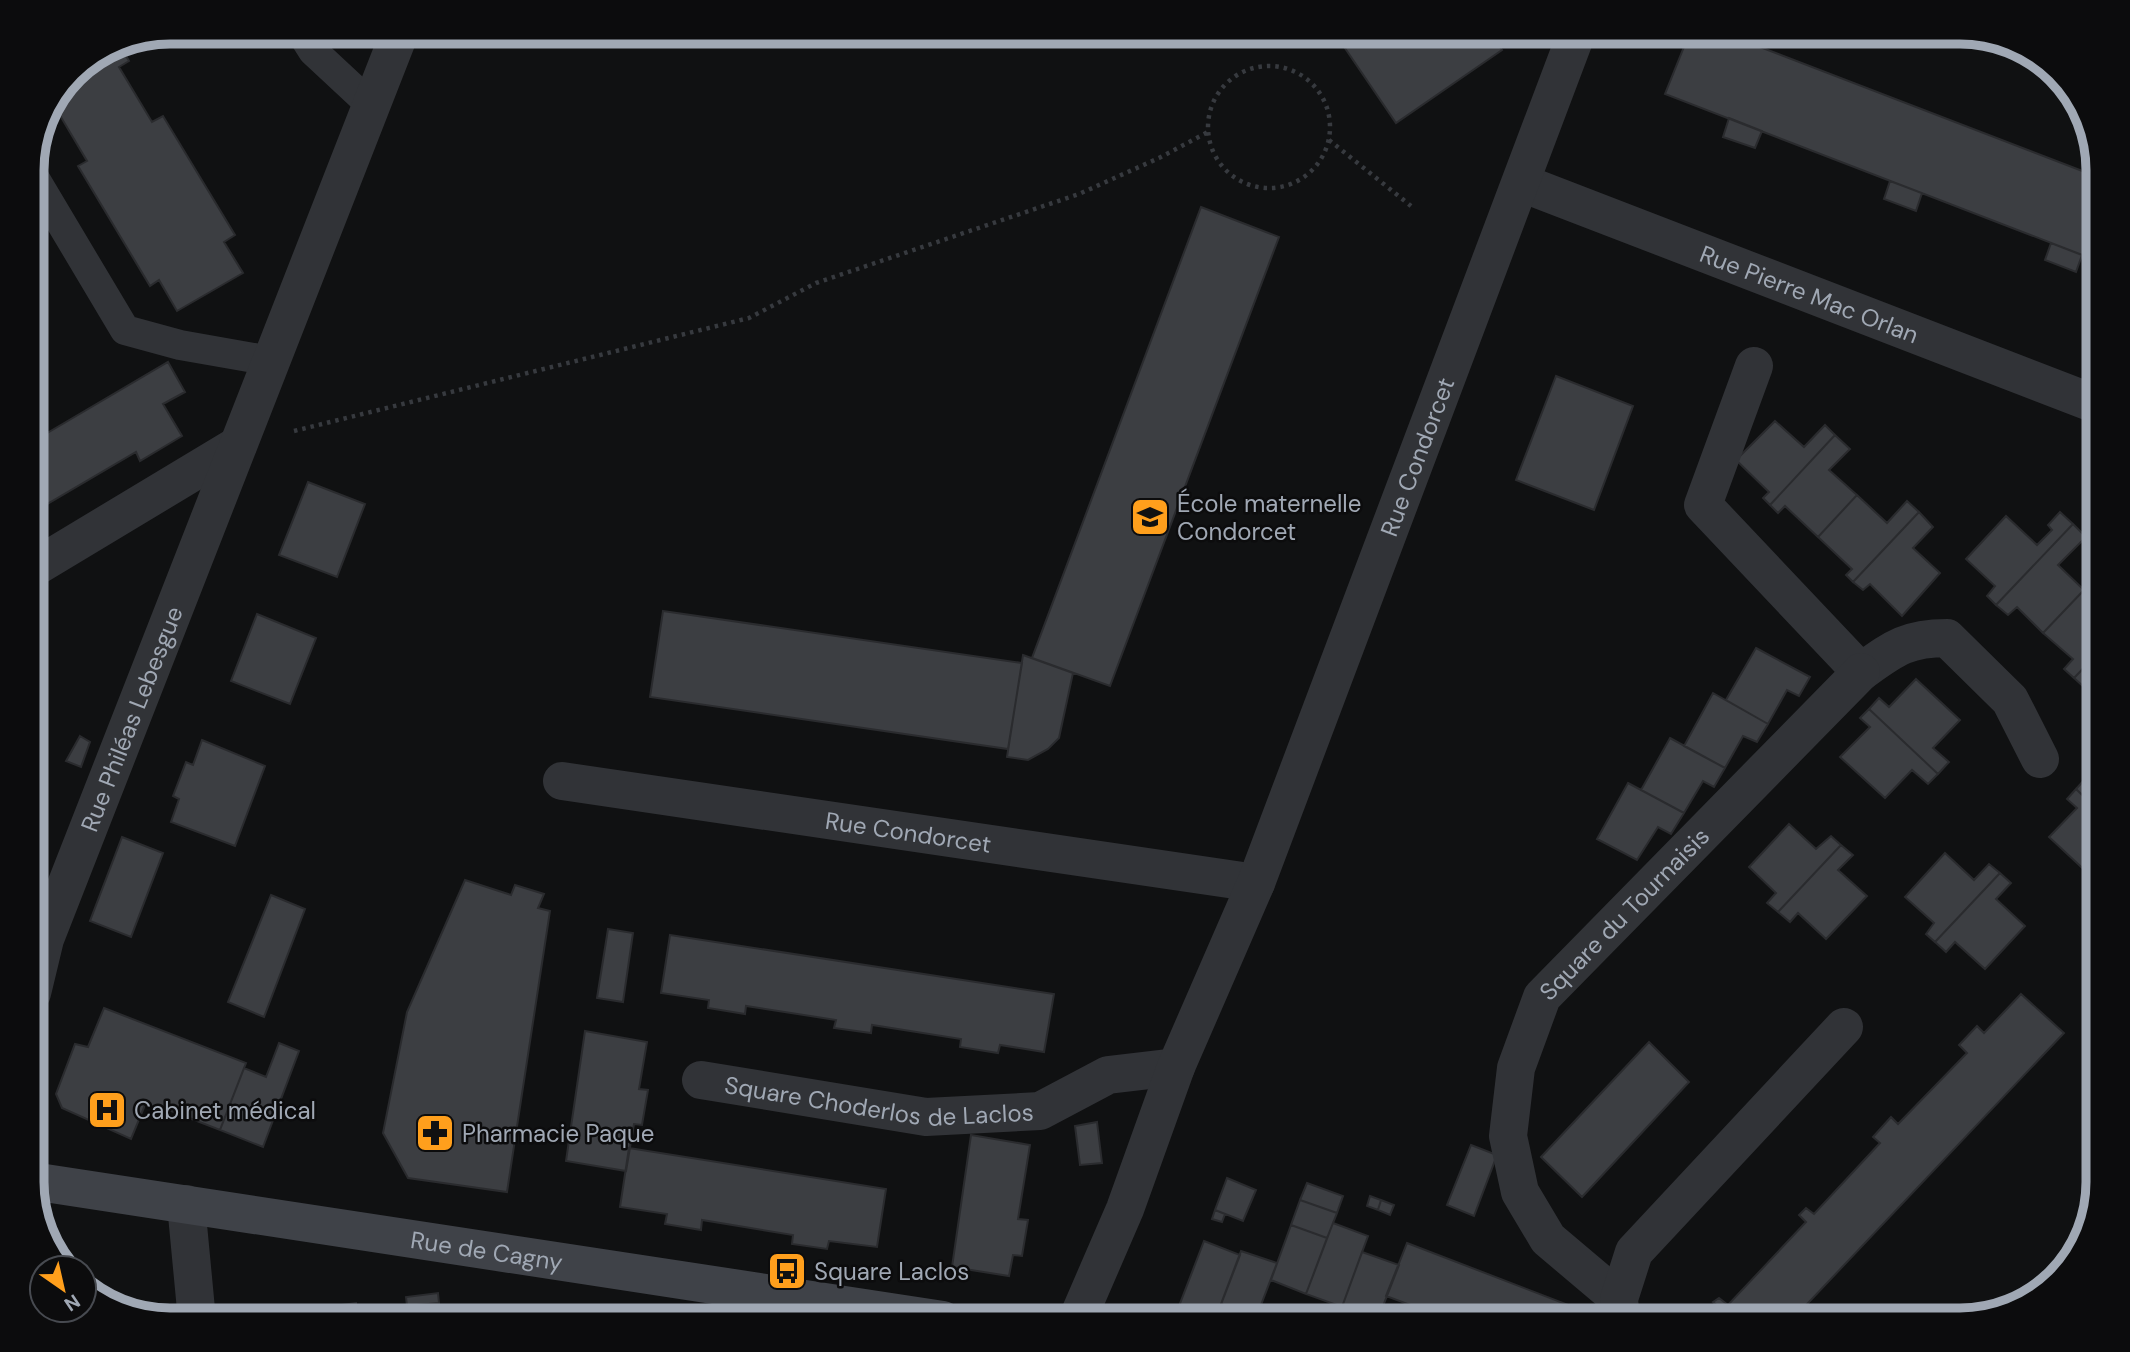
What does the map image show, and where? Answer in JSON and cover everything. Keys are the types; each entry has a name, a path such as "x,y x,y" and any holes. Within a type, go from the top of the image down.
{"main road":[{"name":"Rue de Cagny","path":"44,1183 859,1308"}],"street":[{"name":"Rue Philéas Lebesgue","path":"44,943 395,44"},
{"name":"Rue Condorcet","path":"1083,1308 1125,1209 1176,1067 1256,883 1573,44"},
{"name":"Rue Pierre Mac Orlan","path":"1522,183 2086,400"},
{"path":"1754,366 1703,505 1861,673"},
{"path":"44,562 238,445"},
{"name":"Square du Tournaisis","path":"1618,1308 1548,1239 1520,1192 1508,1136 1516,1068 1542,997 1861,673 1893,649 1922,638 1947,638 2010,701 2040,759"},
{"name":"Rue Condorcet","path":"562,781 1256,883"},
{"name":"Square du Tournaisis","path":"1620,1308 1634,1252 1844,1027"},
{"name":"Square Choderlos de Laclos","path":"701,1080 926,1117 1040,1111 1108,1075 1176,1067"},
{"path":"186,1204 196,1308"}],"lane":[{"path":"309,44 371,105"},
{"path":"44,194 125,330 180,345 271,361"}],"path":[{"path":"1274,66 1294,71 1311,83 1324,99 1330,120 1329,140 1322,158 1309,173 1293,183 1275,188 1255,186 1237,179 1223,167 1213,150 1208,132 1211,111 1219,92 1234,77 1253,68 1274,66"},
{"path":"238,445 750,318 816,283 1079,194 1159,158 1208,132"},
{"path":"1329,140 1411,206"}],"building":[{"path":"1342,44 1498,44 1502,50 1396,123"},
{"path":"1685,44 1752,44 2086,172 2086,256 1665,94"},
{"path":"124,52 129,61 119,67 152,122 163,116 235,235 224,242 243,273 177,311 159,280 150,286 78,166 87,161 58,112 70,93 87,75"},
{"path":"1729,118 1762,131 1755,148 1723,137"},
{"path":"1890,181 1922,193 1916,211 1884,199"},
{"path":"1201,207 1279,237 1110,686 1032,658"},
{"path":"2051,243 2082,255 2076,272 2045,260"},
{"path":"168,362 185,392 163,404 182,436 140,461 136,452 44,506 44,435"},
{"path":"1556,376 1633,406 1594,510 1516,480"},
{"path":"1775,421 1804,447 1825,425 1835,435 1770,505 1763,498 1769,492 1736,460"},
{"path":"1835,435 1850,449 1829,470 1857,495 1818,537 1785,506 1778,513 1770,505"},
{"path":"308,482 365,504 337,577 279,555"},
{"path":"1857,495 1887,523 1907,501 1919,512 1853,582 1846,575 1852,569 1818,537"},
{"path":"1919,512 1933,527 1913,548 1940,573 1902,616 1870,584 1863,590 1853,582"},
{"path":"2060,512 2073,524 1996,605 1987,596 1995,586 1966,559 2006,516 2037,545 2052,530 2048,525"},
{"path":"2073,524 2086,537 2058,565 2084,590 2043,633 2017,607 2008,615 1996,605"},
{"path":"2084,590 2086,592 2086,666 2074,678 2064,669 2073,659 2043,633"},
{"path":"663,611 1022,663 1008,749 650,697"},
{"path":"257,614 316,638 290,704 231,681"},
{"path":"1756,648 1810,677 1799,696 1787,690 1768,724 1726,700"},
{"path":"1023,655 1073,673 1059,738 1048,749 1028,760 1007,757"},
{"path":"2086,666 2085,688 2074,678"},
{"path":"1916,679 1960,720 1933,748 1949,762 1938,774 1869,709 1879,698 1889,707"},
{"path":"1713,693 1768,724 1757,742 1743,736 1725,768 1684,746"},
{"path":"1869,709 1938,774 1928,784 1912,770 1885,798 1840,757 1870,727 1860,718"},
{"path":"80,736 90,742 81,767 66,761"},
{"path":"1670,738 1725,768 1714,787 1703,781 1684,813 1641,790"},
{"path":"202,740 265,766 235,846 171,822 179,799 173,796 186,762 193,765"},
{"path":"2086,778 2086,799 2076,789"},
{"path":"1628,783 1684,813 1671,834 1658,827 1637,860 1597,839"},
{"path":"2076,789 2086,799 2086,871 2049,837 2077,808 2067,799"},
{"path":"1789,824 1816,849 1831,836 1841,845 1778,912 1767,903 1776,893 1749,867"},
{"path":"122,837 163,853 131,937 90,921"},
{"path":"1841,845 1853,855 1838,870 1867,896 1826,939 1798,913 1790,922 1778,912"},
{"path":"1945,853 1974,880 1989,864 2000,873 1935,942 1926,934 1934,923 1905,897"},
{"path":"2000,873 2011,883 1996,899 2025,926 1985,969 1955,942 1946,952 1935,942"},
{"path":"465,880 511,895 515,885 544,894 538,908 550,911 507,1192 408,1178 383,1133 407,1012"},
{"path":"271,895 305,909 264,1017 228,1002"},
{"path":"608,929 633,933 623,1002 597,998"},
{"path":"670,935 1054,994 1044,1052 1000,1045 998,1053 960,1047 961,1039 872,1025 871,1033 834,1028 836,1020 746,1006 745,1014 708,1008 709,1000 661,993"},
{"path":"2021,994 2064,1033 1803,1308 1720,1308 1713,1302 1719,1298 1728,1305 1806,1222 1799,1215 1806,1208 1814,1214 1880,1143 1873,1137 1891,1117 1898,1124 1967,1053 1959,1045 1977,1026 1984,1033"},
{"path":"104,1008 246,1063 220,1130 166,1109 163,1112 145,1105 131,1139 62,1108 56,1094 75,1044 88,1047"},
{"path":"585,1031 647,1042 639,1089 648,1090 642,1125 634,1124 626,1171 566,1161"},
{"path":"1649,1042 1689,1082 1582,1197 1541,1157"},
{"path":"279,1043 299,1051 263,1147 220,1130 244,1068 266,1077"},
{"path":"1097,1122 1102,1163 1080,1165 1075,1126"},
{"path":"971,1135 1030,1145 1018,1219 1028,1220 1022,1256 1013,1255 1009,1276 952,1267"},
{"path":"1471,1145 1497,1155 1474,1216 1447,1205"},
{"path":"629,1148 886,1189 877,1247 829,1241 827,1249 792,1244 793,1235 702,1220 701,1230 665,1224 667,1214 620,1207"},
{"path":"1227,1178 1256,1190 1243,1221 1215,1210"},
{"path":"1307,1183 1343,1196 1337,1213 1300,1200"},
{"path":"1370,1196 1381,1200 1378,1210 1367,1206"},
{"path":"1300,1200 1337,1213 1327,1238 1291,1225"},
{"path":"1381,1200 1394,1205 1390,1215 1378,1210"},
{"path":"1215,1210 1225,1214 1222,1222 1212,1219"},
{"path":"1333,1223 1368,1236 1342,1307 1306,1294"},
{"path":"1291,1225 1327,1238 1306,1294 1271,1280"},
{"path":"1204,1241 1240,1255 1220,1308 1178,1308"},
{"path":"1407,1243 1576,1308 1418,1308 1386,1296"},
{"path":"1241,1251 1277,1263 1260,1308 1231,1308 1221,1304"},
{"path":"1362,1252 1399,1265 1382,1308 1342,1307"},
{"path":"438,1293 439,1303 407,1306 406,1297"},
{"path":"356,1303 357,1308 324,1308"},
{"path":"430,1304 430,1308 392,1308"}],"place":[{"name":"École maternelle Condorcet","path":"1150,517"},
{"name":"Cabinet médical","path":"107,1110"},
{"name":"Pharmacie Paque","path":"435,1133"},
{"name":"Square Laclos","path":"787,1271"}]}
